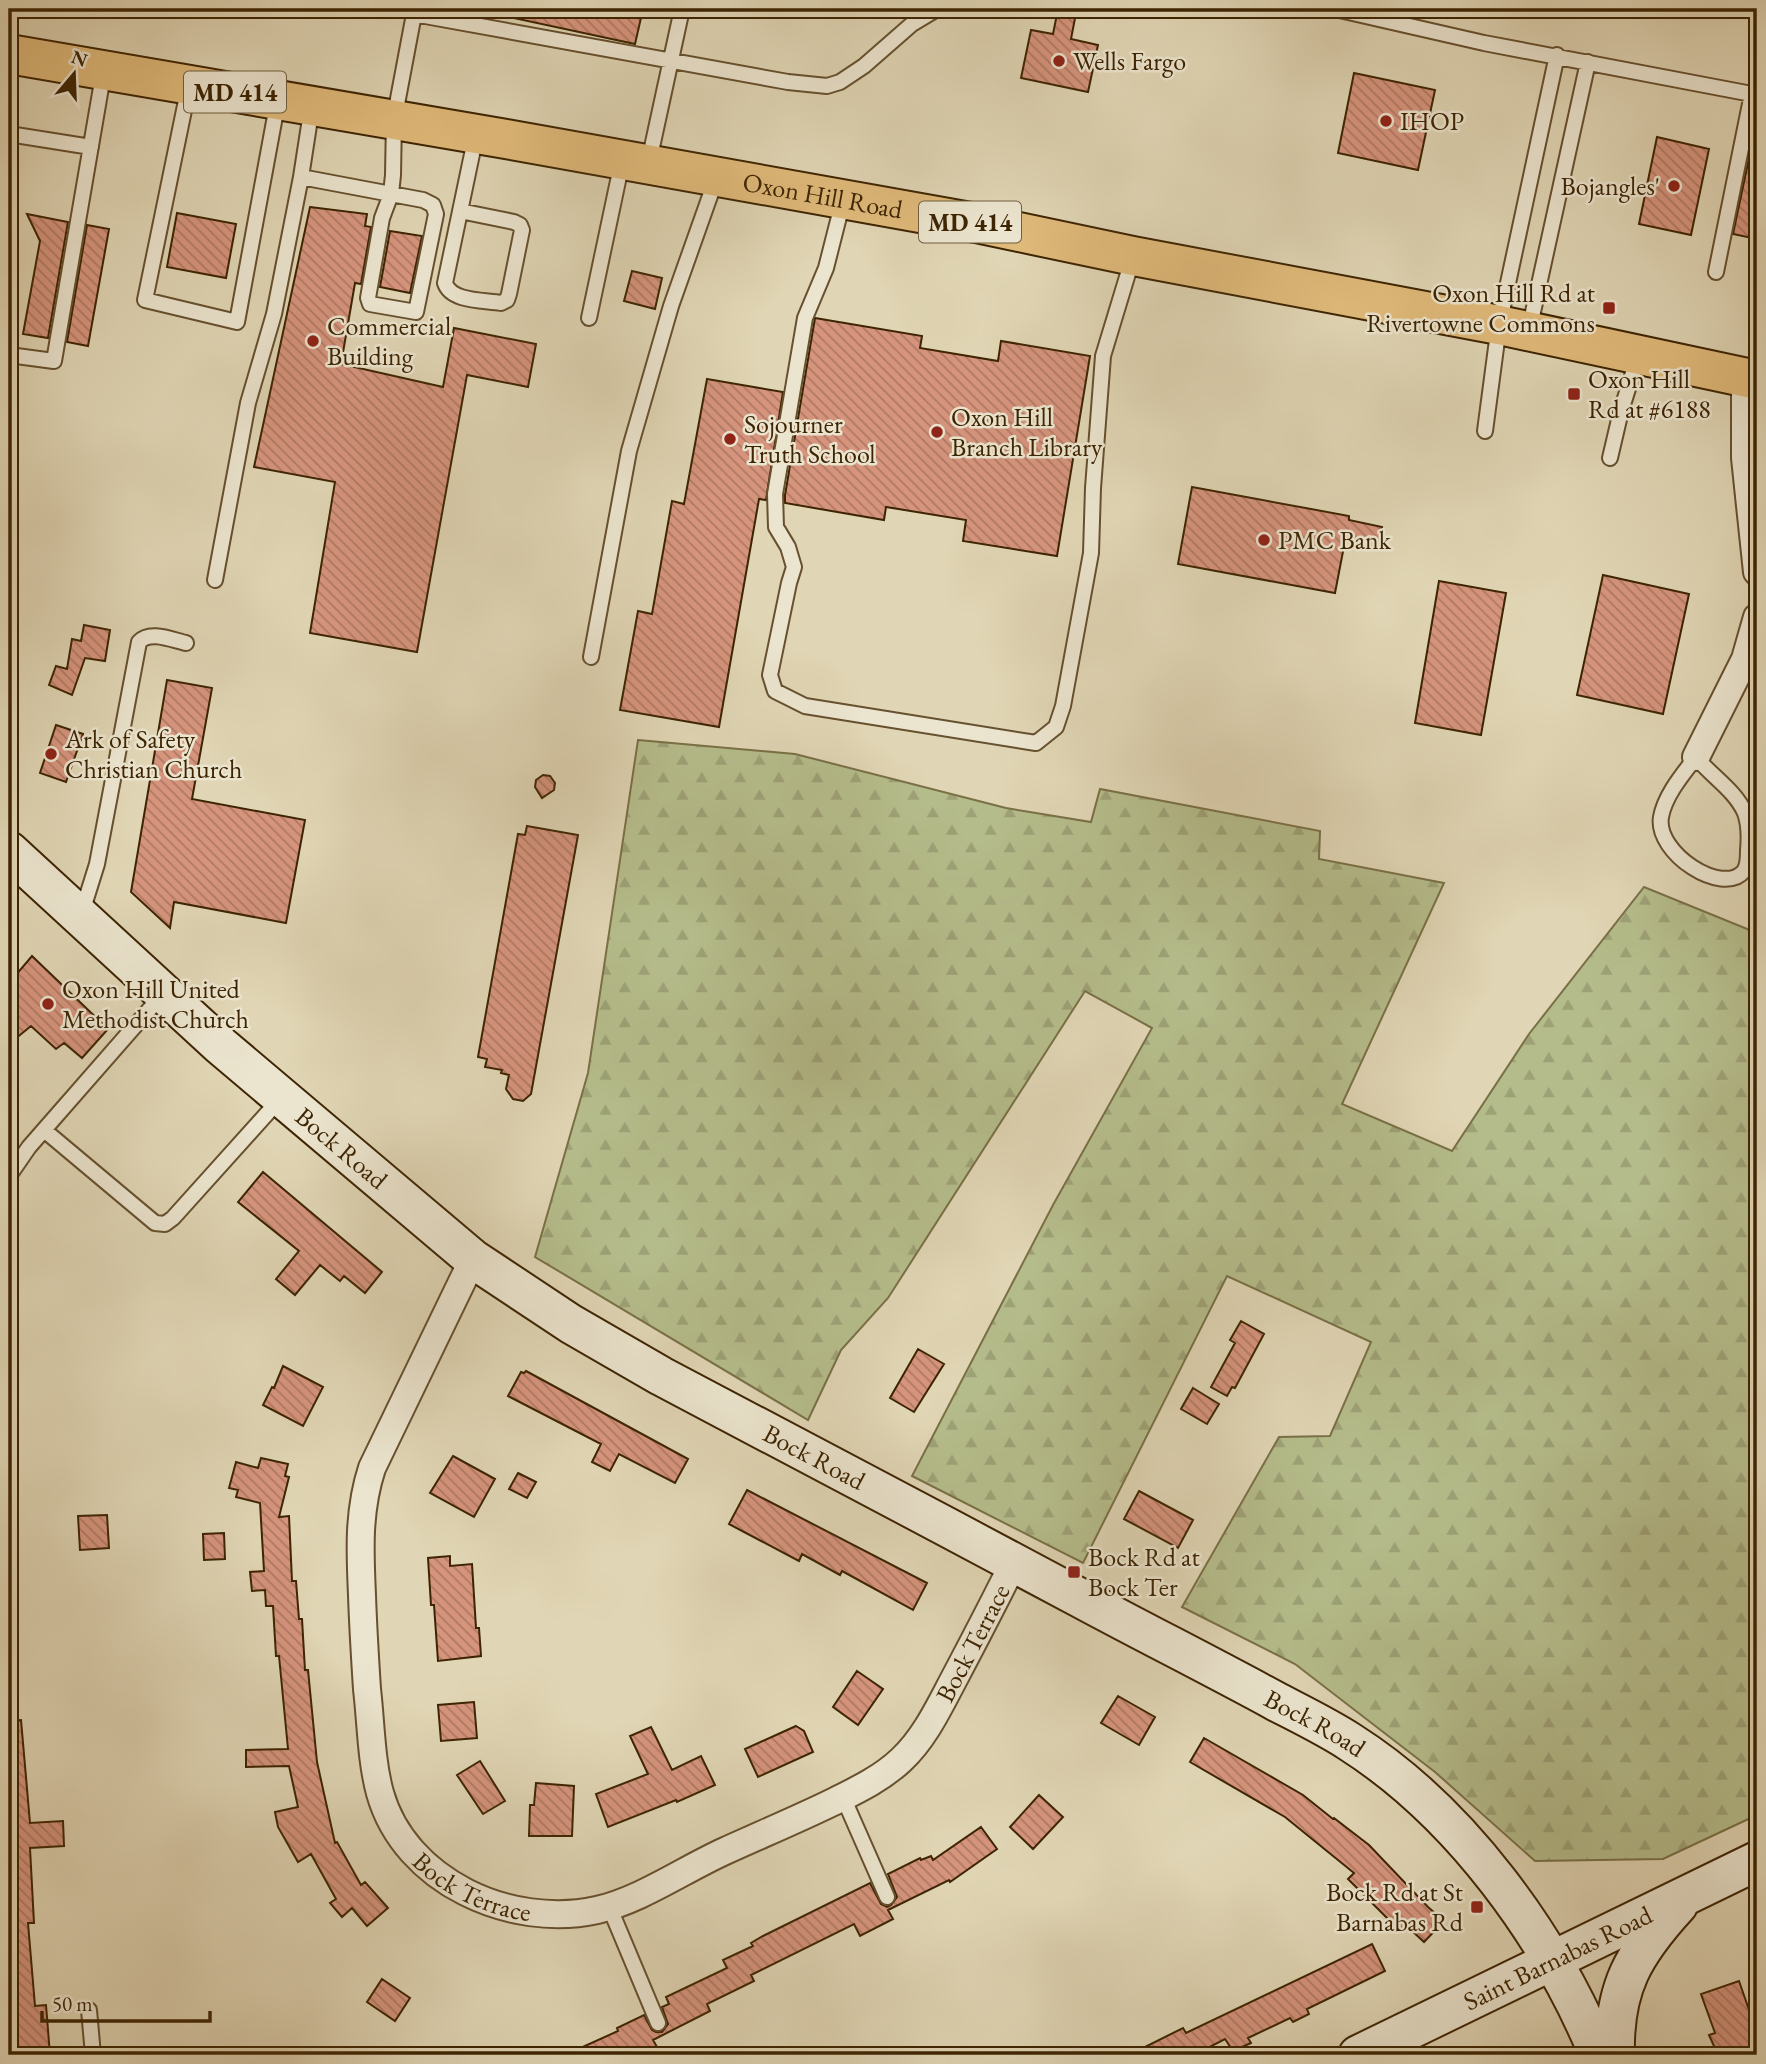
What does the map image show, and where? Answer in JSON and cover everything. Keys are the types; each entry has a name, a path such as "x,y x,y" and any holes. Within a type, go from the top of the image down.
{"main road":[{"name":"Oxon Hill Road","path":"10,64 104,70 190,84 976,223 1133,256 1514,328 1751,379"},
{"name":"Bock Road","path":"9,851 163,994 473,1259 571,1324 660,1376 1249,1686 1368,1754 1417,1793 1465,1841 1513,1903 1552,1960 1599,2055"},
{"name":"Saint Barnabas Road","path":"1358,2055 1757,1861"},
{"path":"1615,2055 1614,2031 1628,1973 1650,1935 1688,1895"}],"street":[{"path":"1751,379 1745,458 1757,572"},
{"path":"1696,757 1745,659 1757,617"},
{"name":"Bock Terrace","path":"473,1259 372,1468 363,1496 361,1514 360,1563 365,1664 380,1794 392,1823 415,1854 448,1883 469,1894 517,1910 535,1913 579,1913 625,1901 711,1857 843,1797 892,1769 915,1744 930,1723 1014,1562"}],"lane":[{"path":"589,318 635,163 671,60 682,9"},
{"path":"301,177 391,194 423,200 433,205 436,214 415,312 370,304 368,298 382,218 391,194 394,120 415,12 788,82 827,86 840,82 912,24 937,9"},
{"path":"1335,9 1484,43 1754,94 1716,272"},
{"path":"1514,328 1557,55"},
{"path":"1485,431 1588,62"},
{"path":"9,355 54,361 104,70"},
{"path":"190,84 145,300 237,322 295,103"},
{"path":"215,580 248,403 274,314 301,177 295,103"},
{"path":"9,134 91,147"},
{"path":"460,211 520,225 522,230 509,294 507,300 501,303 455,296 448,291 445,283 476,134"},
{"path":"591,657 629,451 671,306 716,178"},
{"path":"843,200 825,268 805,318 775,494 776,527 788,547 794,567 770,675 775,691 806,706 1036,743 1056,727 1063,706 1091,553 1103,356 1133,256"},
{"path":"1610,458 1621,411 1639,356"},
{"path":"80,916 97,864 139,642 149,635 186,643"},
{"path":"1696,757 1735,797 1745,813 1748,861 1743,871 1734,877 1720,878 1704,874 1675,854 1664,839 1661,816 1667,799 1696,757"},
{"path":"9,1176 29,1147 163,994"},
{"path":"44,1130 155,1223 165,1224 282,1097"},
{"path":"843,1797 887,1897"},
{"path":"609,1906 657,2023"},
{"path":"89,2010 93,2055"}],"green space":[{"path":"638,740 795,754 1006,808 1091,822 1100,789 1320,831 1319,859 1444,883 1342,1104 1452,1151 1529,1034 1644,887 1757,933 1757,1815 1663,1859 1535,1861 1435,1772 1295,1664 1182,1607 1279,1437 1330,1436 1371,1342 1227,1276 1083,1563 912,1476 1053,1205 1152,1028 1085,991 888,1298 841,1350 808,1420 535,1257 588,1073"}],"building":[{"path":"510,9 643,9 635,44 509,17"},
{"name":"Wells Fargo","path":"1058,9 1076,13 1071,39 1098,45 1088,92 1021,78 1031,30 1053,34"},
{"name":"IHOP","path":"1354,73 1435,90 1418,170 1338,153"},
{"name":"Bojangles'","path":"1657,137 1709,149 1691,235 1639,224"},
{"path":"1749,158 1757,159 1757,239 1733,234"},
{"path":"310,207 367,214 365,226 371,227 361,284 355,283 341,364 443,387 454,328 536,344 528,387 467,375 417,652 310,633 335,482 254,467"},
{"path":"177,213 236,224 226,278 167,267"},
{"path":"27,214 68,222 48,338 23,334 40,241"},
{"path":"87,225 109,229 88,346 67,342"},
{"path":"390,231 422,236 410,293 380,287"},
{"path":"632,271 662,278 655,309 624,301"},
{"name":"Oxon Hill Branch Library","path":"815,318 922,336 920,348 998,361 1001,341 1090,356 1057,556 963,541 966,520 886,507 884,520 785,503"},
{"path":"707,379 783,392 766,500 759,499 719,727 620,710 638,611 652,614 672,501 684,504"},
{"name":"PMC Bank","path":"1192,487 1349,516 1349,520 1382,527 1378,548 1345,541 1335,593 1178,564"},
{"path":"1603,575 1689,594 1663,714 1577,695"},
{"path":"1439,581 1506,593 1481,735 1415,723"},
{"path":"84,625 110,630 105,661 85,658 72,695 49,685 56,666 67,669 72,639 81,641"},
{"path":"167,680 212,688 192,799 305,820 286,923 174,902 170,928 131,892"},
{"path":"56,725 83,734 66,782 40,773"},
{"path":"543,775 550,776 555,783 554,790 542,798 535,787 536,780"},
{"path":"527,826 578,835 531,1094 523,1101 513,1099 506,1089 509,1075 501,1073 502,1070 485,1067 487,1059 478,1057 518,834 525,835"},
{"name":"Oxon Hill United Methodist Church","path":"32,956 108,1029 82,1058 64,1043 56,1049 31,1026 9,1044 9,983"},
{"path":"263,1172 382,1272 365,1293 344,1276 340,1281 320,1265 295,1295 276,1279 299,1251 238,1202"},
{"path":"1241,1321 1264,1334 1235,1388 1232,1387 1227,1396 1211,1387 1235,1343 1230,1340"},
{"path":"918,1349 944,1364 914,1412 890,1398"},
{"path":"283,1366 323,1387 303,1426 263,1405"},
{"path":"526,1371 688,1459 675,1483 619,1454 610,1471 592,1462 601,1444 508,1396 521,1372"},
{"path":"1193,1388 1219,1404 1207,1424 1181,1409"},
{"path":"453,1456 495,1479 474,1517 430,1493"},
{"path":"261,1458 288,1464 285,1476 289,1477 279,1517 289,1516 292,1581 296,1581 299,1619 302,1619 305,1670 308,1670 317,1762 335,1843 337,1842 361,1885 365,1882 388,1908 367,1926 352,1908 342,1917 330,1903 336,1899 311,1854 298,1862 278,1827 275,1812 298,1807 289,1766 246,1767 246,1750 288,1749 279,1656 276,1656 273,1606 266,1606 265,1590 252,1591 250,1572 264,1571 260,1503 236,1497 238,1490 229,1488 236,1462 258,1468"},
{"path":"518,1473 536,1482 527,1498 509,1489"},
{"path":"747,1490 927,1583 913,1610 842,1571 840,1575 802,1554 799,1561 729,1524"},
{"path":"1139,1491 1193,1520 1178,1548 1124,1519"},
{"path":"107,1515 109,1548 80,1550 78,1516"},
{"path":"224,1533 225,1559 204,1560 203,1534"},
{"path":"450,1556 450,1566 472,1564 476,1628 479,1628 481,1656 438,1661 428,1558"},
{"path":"857,1671 883,1689 858,1725 833,1707"},
{"path":"1118,1696 1155,1717 1139,1745 1101,1723"},
{"path":"474,1702 477,1738 441,1741 438,1705"},
{"path":"21,1720 30,1823 63,1821 64,1846 30,1848 34,1923 28,1923 35,2006 46,2005 50,2055 9,2055 9,1721"},
{"path":"796,1726 804,1731 813,1752 758,1777 745,1749"},
{"path":"651,1727 672,1770 701,1756 715,1785 608,1827 596,1794 648,1774 630,1736"},
{"path":"1204,1738 1303,1795 1334,1818 1369,1845 1444,1921 1424,1942 1409,1928 1401,1932 1348,1879 1354,1873 1285,1817 1190,1762"},
{"path":"480,1761 505,1801 483,1814 457,1775"},
{"path":"536,1783 574,1786 572,1836 529,1836 530,1805 534,1805"},
{"path":"1039,1795 1063,1817 1033,1849 1010,1827"},
{"path":"981,1827 997,1849 950,1882 949,1880 888,1910 893,1919 860,1936 854,1924 751,1975 754,1981 707,2004 710,2011 653,2040 657,2047 637,2055 565,2055 618,2031 617,2028 644,2015 652,2030 662,2032 668,2024 662,2007 669,2004 666,1997 727,1968 723,1960 753,1946 751,1943 763,1936 870,1883 881,1904 887,1907 891,1905 897,1897 888,1874 920,1858 921,1860 931,1856 933,1860"},
{"path":"1372,1944 1385,1971 1307,2009 1309,2014 1293,2022 1290,2018 1248,2038 1251,2043 1233,2051 1225,2039 1194,2055 1129,2055 1183,2028 1186,2033"},
{"path":"382,1979 410,1998 395,2021 367,2002"},
{"path":"1739,1981 1757,2033 1757,2055 1718,2055 1709,2035 1715,2033 1701,1994"}],"place":[{"name":"Wells Fargo","path":"1059,61"},
{"name":"IHOP","path":"1386,121"},
{"name":"Bojangles'","path":"1674,186"},
{"name":"Oxon Hill Rd at Rivertowne Commons","path":"1609,308"},
{"name":"Commercial Building","path":"313,341"},
{"name":"Oxon Hill Rd at #6188","path":"1574,394"},
{"name":"Oxon Hill Branch Library","path":"937,432"},
{"name":"Sojourner Truth School","path":"730,439"},
{"name":"PMC Bank","path":"1264,540"},
{"name":"Ark of Safety Christian Church","path":"51,754"},
{"name":"Oxon Hill United Methodist Church","path":"48,1004"},
{"name":"Bock Rd at Bock Ter","path":"1074,1572"},
{"name":"Bock Rd at St Barnabas Rd","path":"1477,1907"}]}
